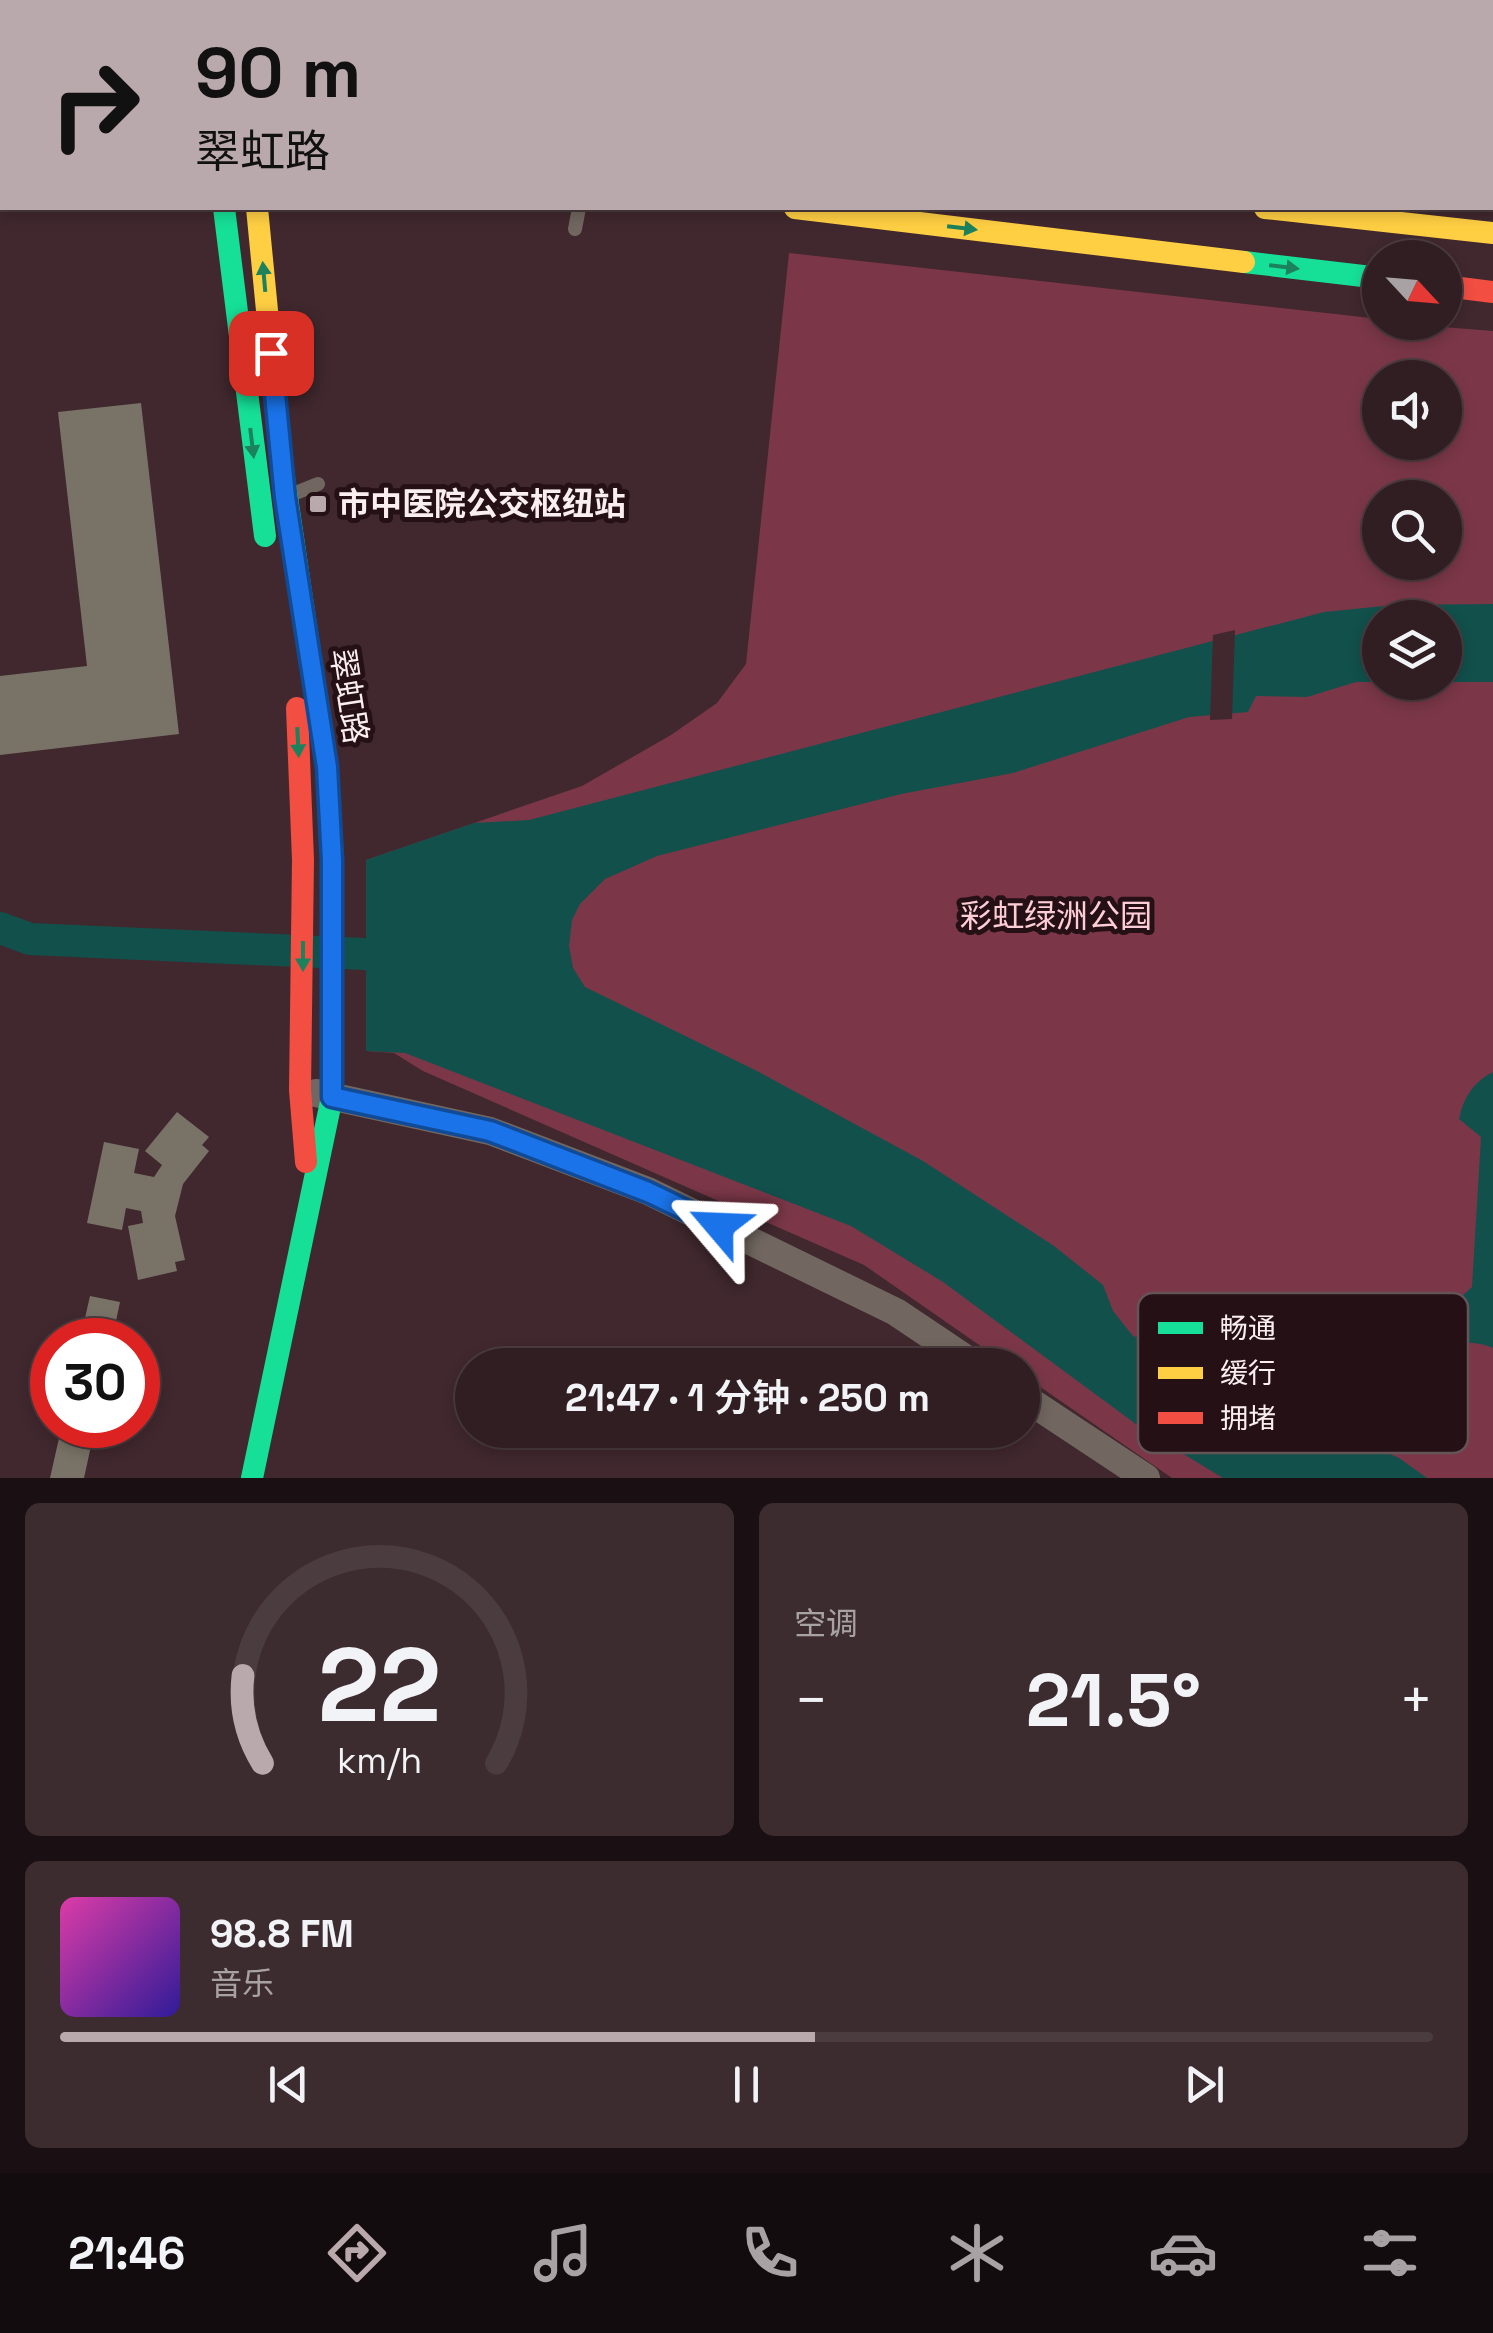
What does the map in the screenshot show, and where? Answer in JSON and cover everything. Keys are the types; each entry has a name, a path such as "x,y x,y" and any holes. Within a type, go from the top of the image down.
{"street":[{"path":"224,210 270,562"},
{"name":"翠虹路","path":"252,1478 332,1097 332,860 327,767 285,497 257,210"},
{"path":"812,210 1362,276"},
{"path":"1284,210 1493,232"},
{"path":"1462,288 1493,292"},
{"name":"翠虹路","path":"286,651 296,705 303,860 300,1090 309,1195"},
{"path":"300,1090 490,1131 648,1192 896,1312 950,1348"},
{"path":"1040,1408 1146,1478"}],"lane":[{"path":"575,229 579,210"},
{"path":"260,508 318,484"}],"green space":[{"name":"彩虹绿洲公园","path":"789,253 1362,317 1362,340 1462,340 1462,329 1493,331 1493,1478 1172,1478 1040,1387 1040,1348 984,1348 864,1265 423,1071 394,1053 366,1051 366,860 582,786 671,735 717,703 746,664"}],"water":[{"path":"1462,604 1493,604 1493,682 1462,682"},
{"path":"1362,608 1362,682 1307,697 1256,696 1248,712 1189,717 1013,773 901,794 657,856 605,879 580,904 572,920 569,946 573,968 585,987 759,1072 923,1161 1054,1246 1103,1285 1113,1311 1138,1337 1138,1426 1040,1353 1040,1348 1033,1348 943,1282 851,1226 405,1053 366,1051 366,860 474,823 529,820 1324,612"},
{"path":"1493,1072 1493,1348 1468,1343 1465,1293 1472,1287 1481,1137 1459,1119 1470,1091"},
{"path":"1182,1453 1388,1453 1427,1478 1223,1478"}],"pier":[{"path":"1235,630 1232,719 1210,720 1213,635"}],"building":[{"path":"141,403 179,734 0,755 0,676 87,666 58,412"},
{"path":"177,1112 209,1137 202,1145 209,1151 183,1184 175,1216 185,1260 175,1262 177,1271 138,1280 128,1226 143,1223 141,1211 126,1208 122,1230 87,1223 104,1142 139,1149 134,1173 154,1177 162,1165 145,1151"},
{"path":"90,1296 120,1302 117,1318 85,1318"},
{"path":"57,1448 91,1448 84,1478 50,1478"}],"waterway":[{"path":"0,928 30,939 365,954"}],"traffic: fast":[{"path":"224,210 265,536"},
{"path":"1244,262 1362,276"},
{"path":"252,1478 332,1097 332,860 327,767 282,464"}],"traffic: slow":[{"path":"257,210 282,464"},
{"path":"812,210 1244,262"},
{"path":"1283,210 1493,233"}],"traffic: jam":[{"path":"1462,288 1493,292"},
{"path":"297,708 303,860 300,1090 306,1162"}],"place":[{"name":"市中医院公交枢纽站","path":"318,504"}],"route":[{"path":"271,353 285,497 327,767 332,860 332,1097 490,1131 648,1192 719,1226"}]}
